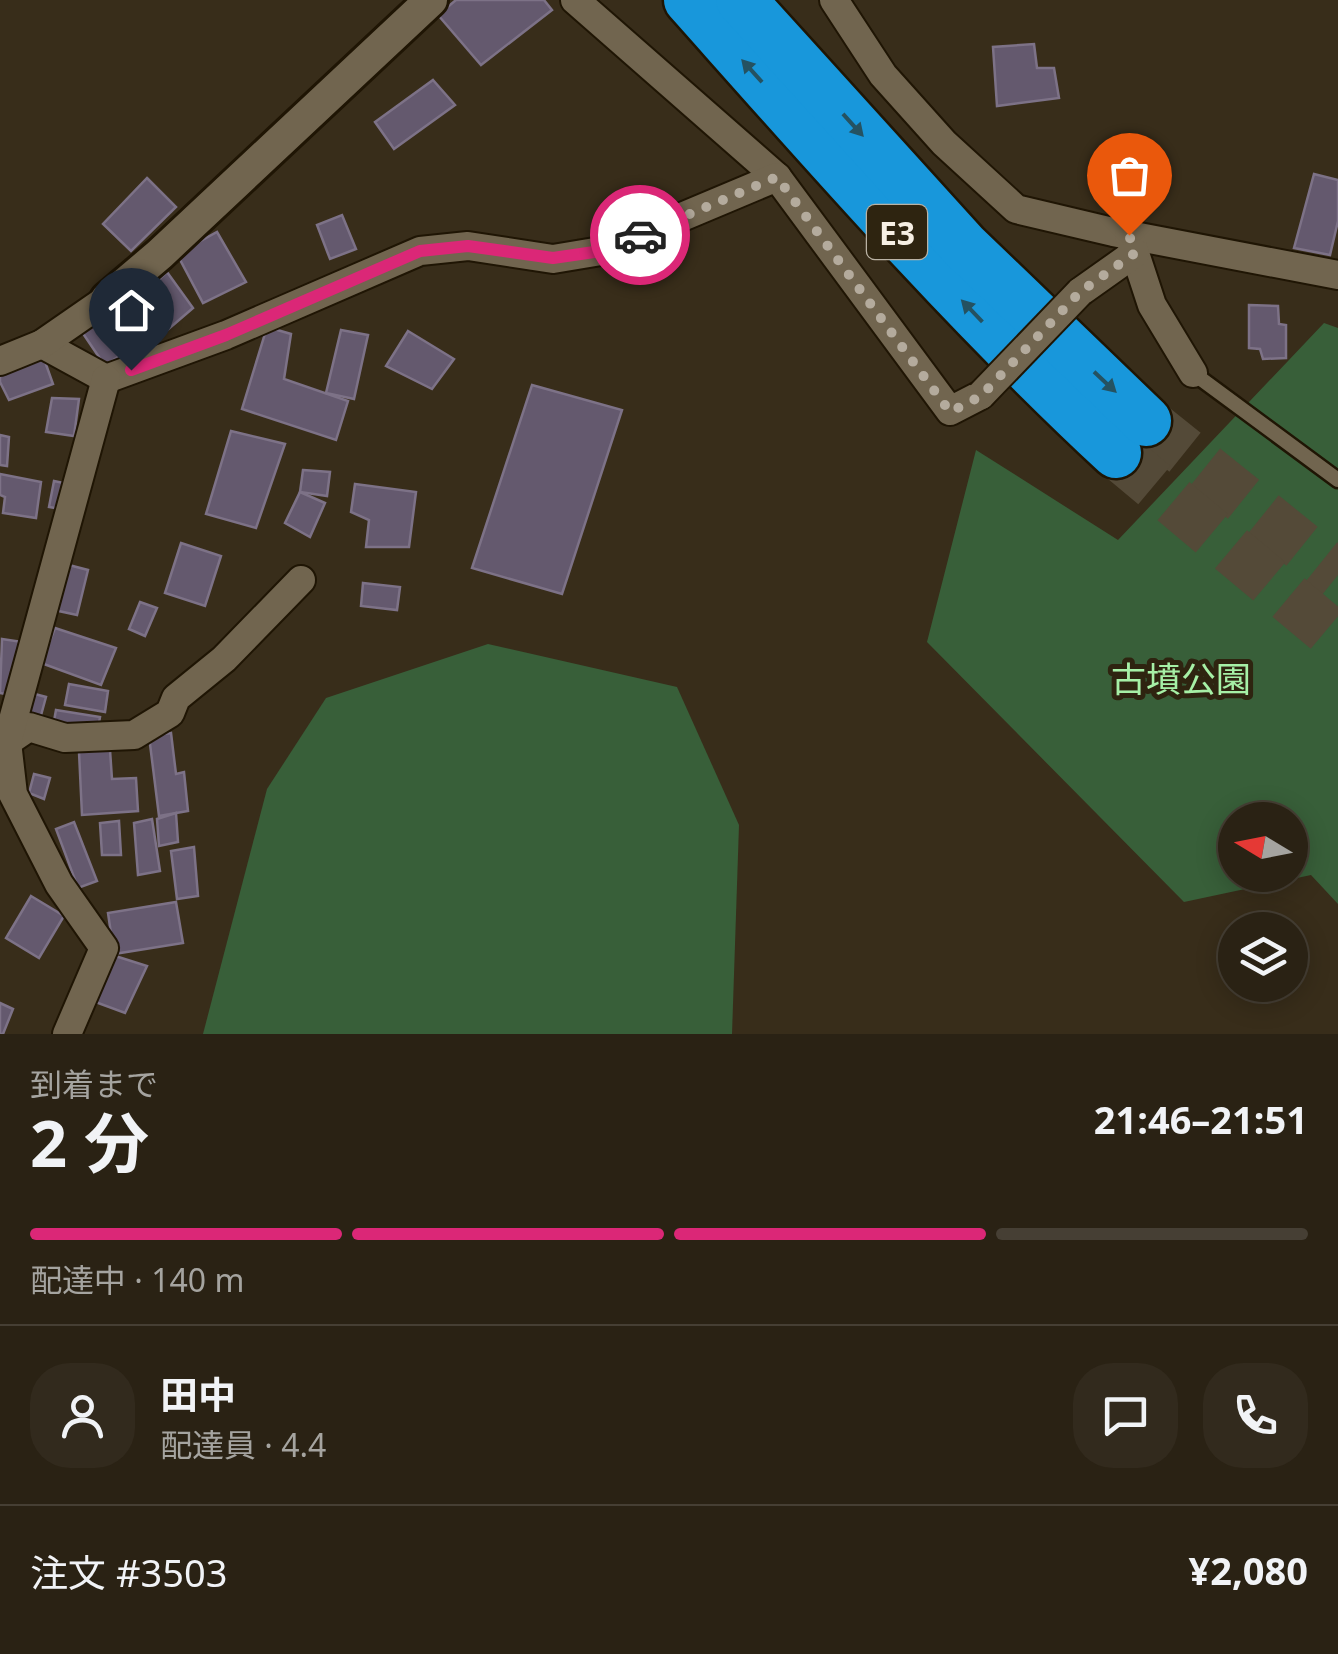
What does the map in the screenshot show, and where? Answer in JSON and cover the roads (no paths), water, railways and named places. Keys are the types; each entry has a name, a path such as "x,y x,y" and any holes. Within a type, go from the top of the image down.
{"highway":[{"name":"E3","path":"689,0 953,292 1042,384 1131,436 742,0"}],"street":[{"path":"0,361 42,344 107,299 431,0"},
{"path":"575,0 777,177 950,412 981,396 1080,292 1132,244"},
{"path":"834,0 883,75 944,143 1016,209 1132,244 1338,275"},
{"path":"42,344 106,380 226,335 420,251 468,246 553,258 601,251 777,177"},
{"path":"1132,244 1152,305 1193,373"},
{"path":"67,1034 104,948 59,884 13,794 3,741 106,380"},
{"path":"3,741 29,727 65,738 134,734 170,713 176,698 224,659 301,580"}],"lane":[{"path":"1193,373 1338,480"}],"tunnel":[{"path":"1146,421 1338,575"},
{"path":"1116,453 1338,639"}],"park label":[{"name":"古墳公園","path":"1181,678"}]}
